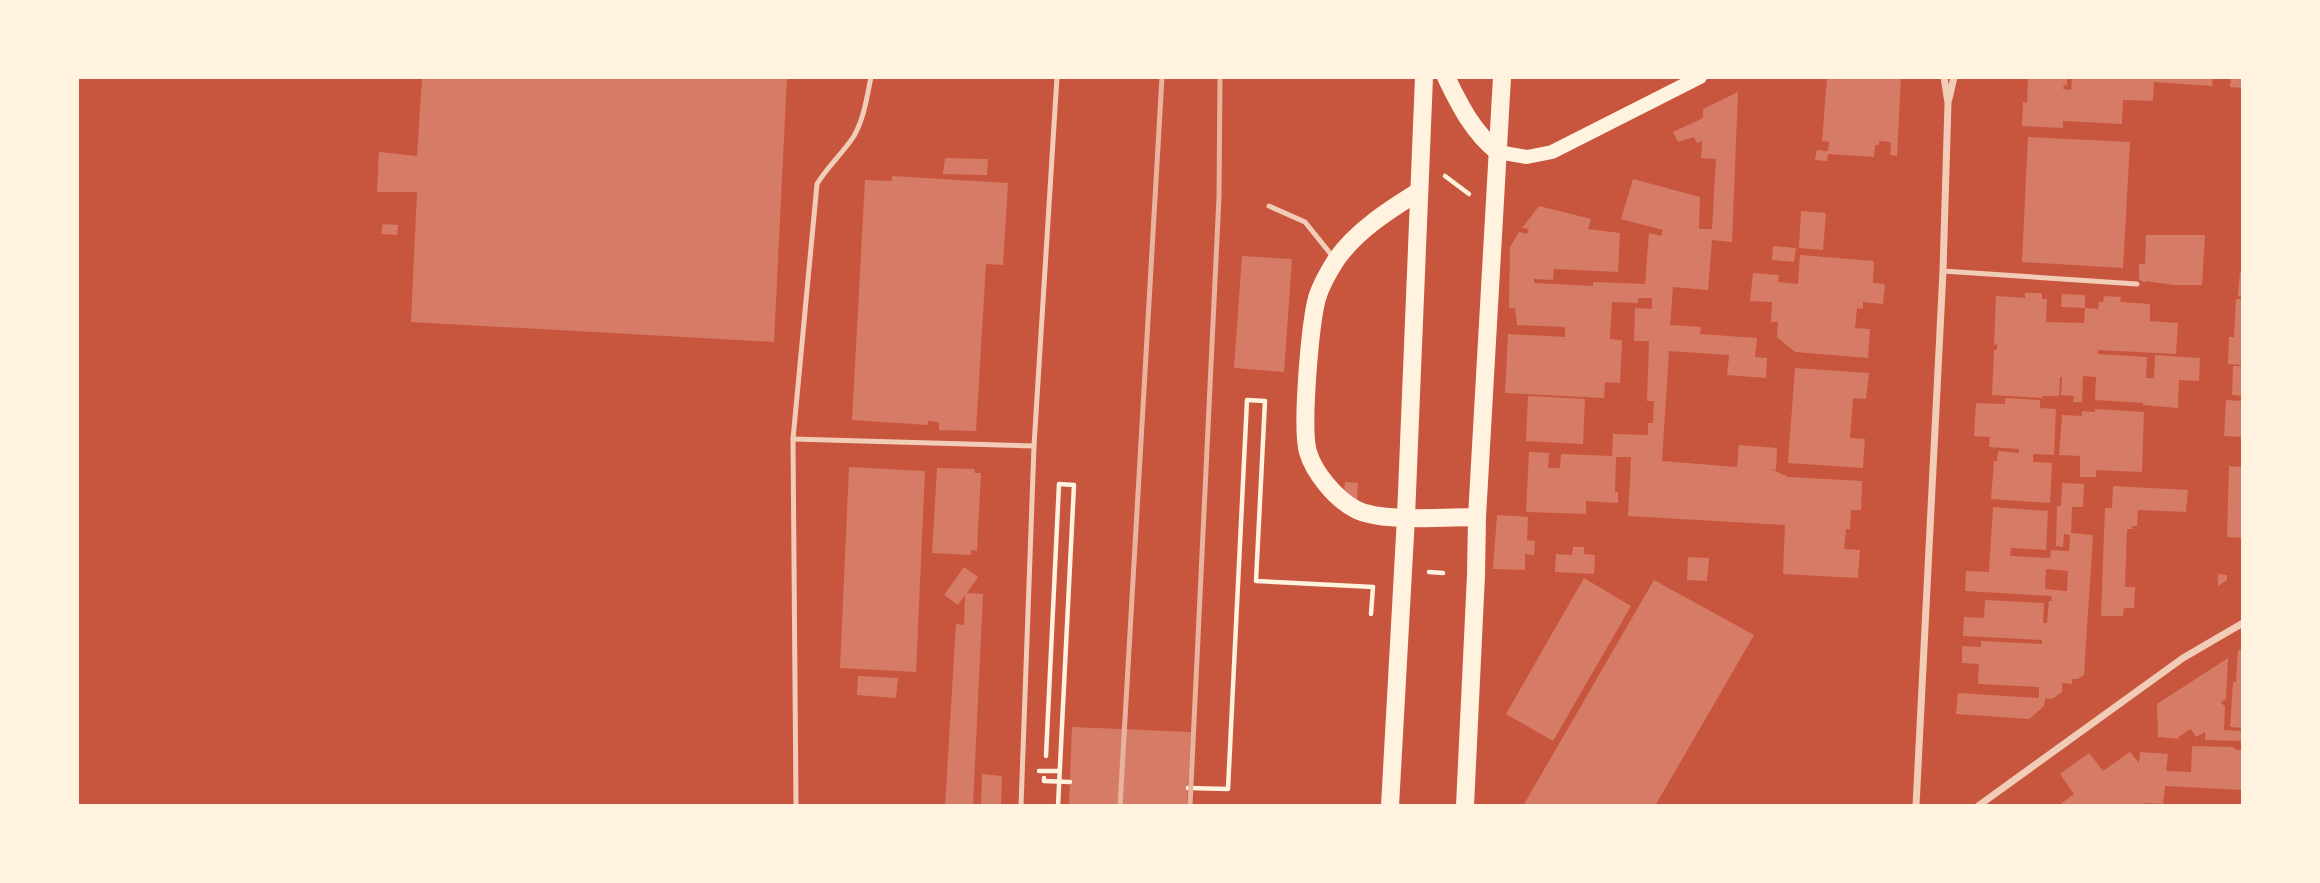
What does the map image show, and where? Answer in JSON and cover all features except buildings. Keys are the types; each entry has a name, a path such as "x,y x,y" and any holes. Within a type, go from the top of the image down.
{"main road":[{"path":"1390,806 1406,517 1424,77"},
{"path":"1446,77 1466,117 1485,141 1498,152 1527,157 1552,152 1700,77"},
{"path":"1465,806 1477,517 1502,77"},
{"path":"1418,192 1373,222 1336,260 1320,291 1314,316 1306,441 1309,455 1322,477 1347,504 1358,511 1378,517 1477,517"}],"street":[{"path":"1916,806 1943,271 1948,103 1944,77"},
{"path":"1948,103 1954,77"},
{"path":"1978,806 2183,658 2243,623"}],"lane":[{"path":"796,806 793,439 817,184 852,138 862,118 871,77"},
{"path":"1021,806 1034,446 1057,77"},
{"path":"1269,206 1305,222 1336,260"},
{"path":"1943,271 2137,284"},
{"path":"793,439 1034,446"}],"path":[{"path":"1450,180 1465,191"},
{"path":"1188,788 1227,789 1247,400 1265,401 1256,581 1373,587"},
{"path":"1058,806 1058,794 1061,747 1074,485 1059,484 1044,781 1070,782"},
{"path":"1428,571 1443,573"}],"railway":[{"path":"1120,806 1162,77"},
{"path":"1190,806 1219,197 1220,77"}]}
